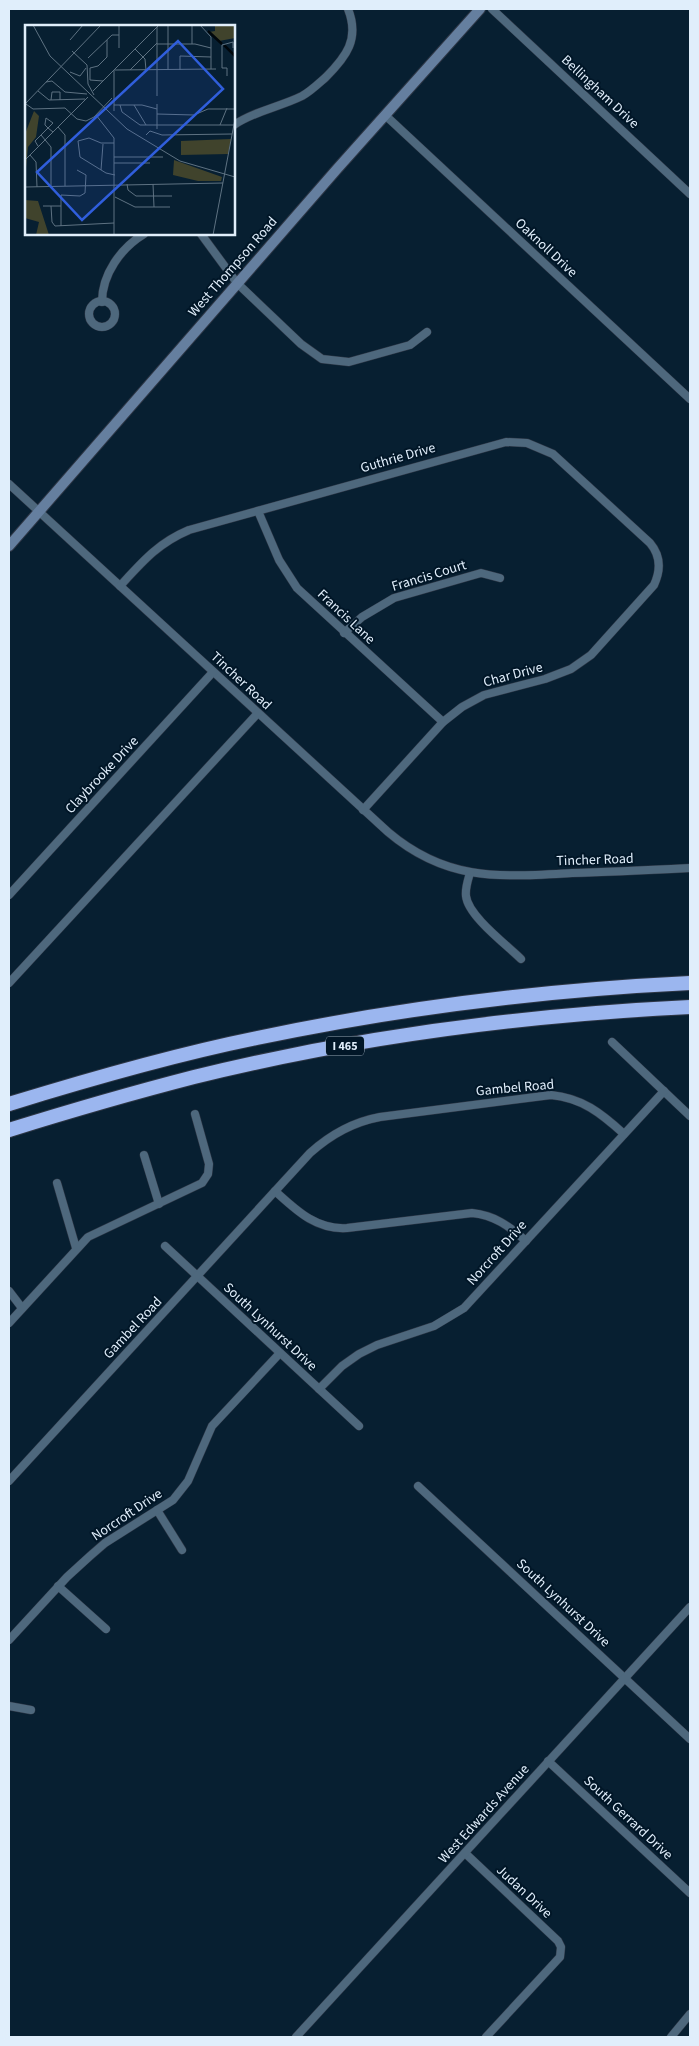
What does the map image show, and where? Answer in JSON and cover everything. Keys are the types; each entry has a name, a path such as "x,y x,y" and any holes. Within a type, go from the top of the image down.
{"highway":[{"name":"I 465","path":"9,1104 117,1072 191,1053 255,1038 386,1013 575,990 690,983"},
{"name":"I 465","path":"9,1130 69,1111 195,1077 342,1046 521,1020 690,1007"}],"main road":[{"name":"West Thompson Road","path":"9,546 237,283 480,9"}],"street":[{"path":"235,125 308,93 339,64 347,53 353,33 348,9"},
{"name":"Bellingham Drive","path":"492,9 690,194"},
{"name":"Oaknoll Drive","path":"385,115 690,399"},
{"path":"102,302 106,280 112,268 128,246 143,235"},
{"path":"203,235 237,283 301,344 322,359 349,362 410,346 427,332"},
{"name":"Guthrie Drive","path":"120,586 150,554 172,538 189,530 492,444 506,442 524,442 544,449 562,461 650,543 656,550 659,562"},
{"name":"Tincher Road","path":"9,484 363,810 394,838 413,851 435,862 470,873 508,876 690,868"},
{"name":"Francis Lane","path":"258,511 279,560 297,588 443,722"},
{"name":"Char Drive","path":"363,810 443,722 462,707 484,695 558,675 586,660 654,584 658,576 659,562"},
{"name":"Francis Court","path":"344,633 362,617 394,598 482,573 500,578"},
{"name":"Claybrooke Drive","path":"9,895 213,672"},
{"path":"9,983 258,713"},
{"path":"470,873 466,893 469,906 521,959"},
{"path":"612,1042 690,1116"},
{"name":"Norcroft Drive","path":"319,1389 336,1371 359,1354 378,1345 434,1326 450,1318 469,1303 664,1091"},
{"name":"Gambel Road","path":"9,1481 310,1153 337,1132 373,1118 551,1095 571,1098 586,1104 600,1113 624,1134"},
{"path":"9,1323 88,1236 198,1185 207,1175 209,1164 195,1114"},
{"path":"144,1155 158,1204"},
{"path":"57,1183 76,1248"},
{"path":"275,1191 304,1216 319,1224 333,1228 472,1213 489,1216 502,1222 526,1241"},
{"name":"South Lynhurst Drive","path":"165,1246 359,1426"},
{"path":"9,1291 22,1308"},
{"name":"Norcroft Drive","path":"9,1640 79,1565 105,1543 173,1500 188,1481 212,1426 280,1353"},
{"name":"South Lynhurst Drive","path":"418,1486 690,1739"},
{"path":"157,1510 182,1550"},
{"path":"58,1586 106,1629"},
{"name":"West Edwards Avenue","path":"296,2037 690,1607"},
{"path":"9,1706 31,1710"},
{"name":"South Gerrard Drive","path":"548,1761 690,1893"},
{"name":"Judan Drive","path":"465,1853 558,1941 562,1951 560,1957 486,2037"},
{"path":"671,2037 690,2014"}]}
